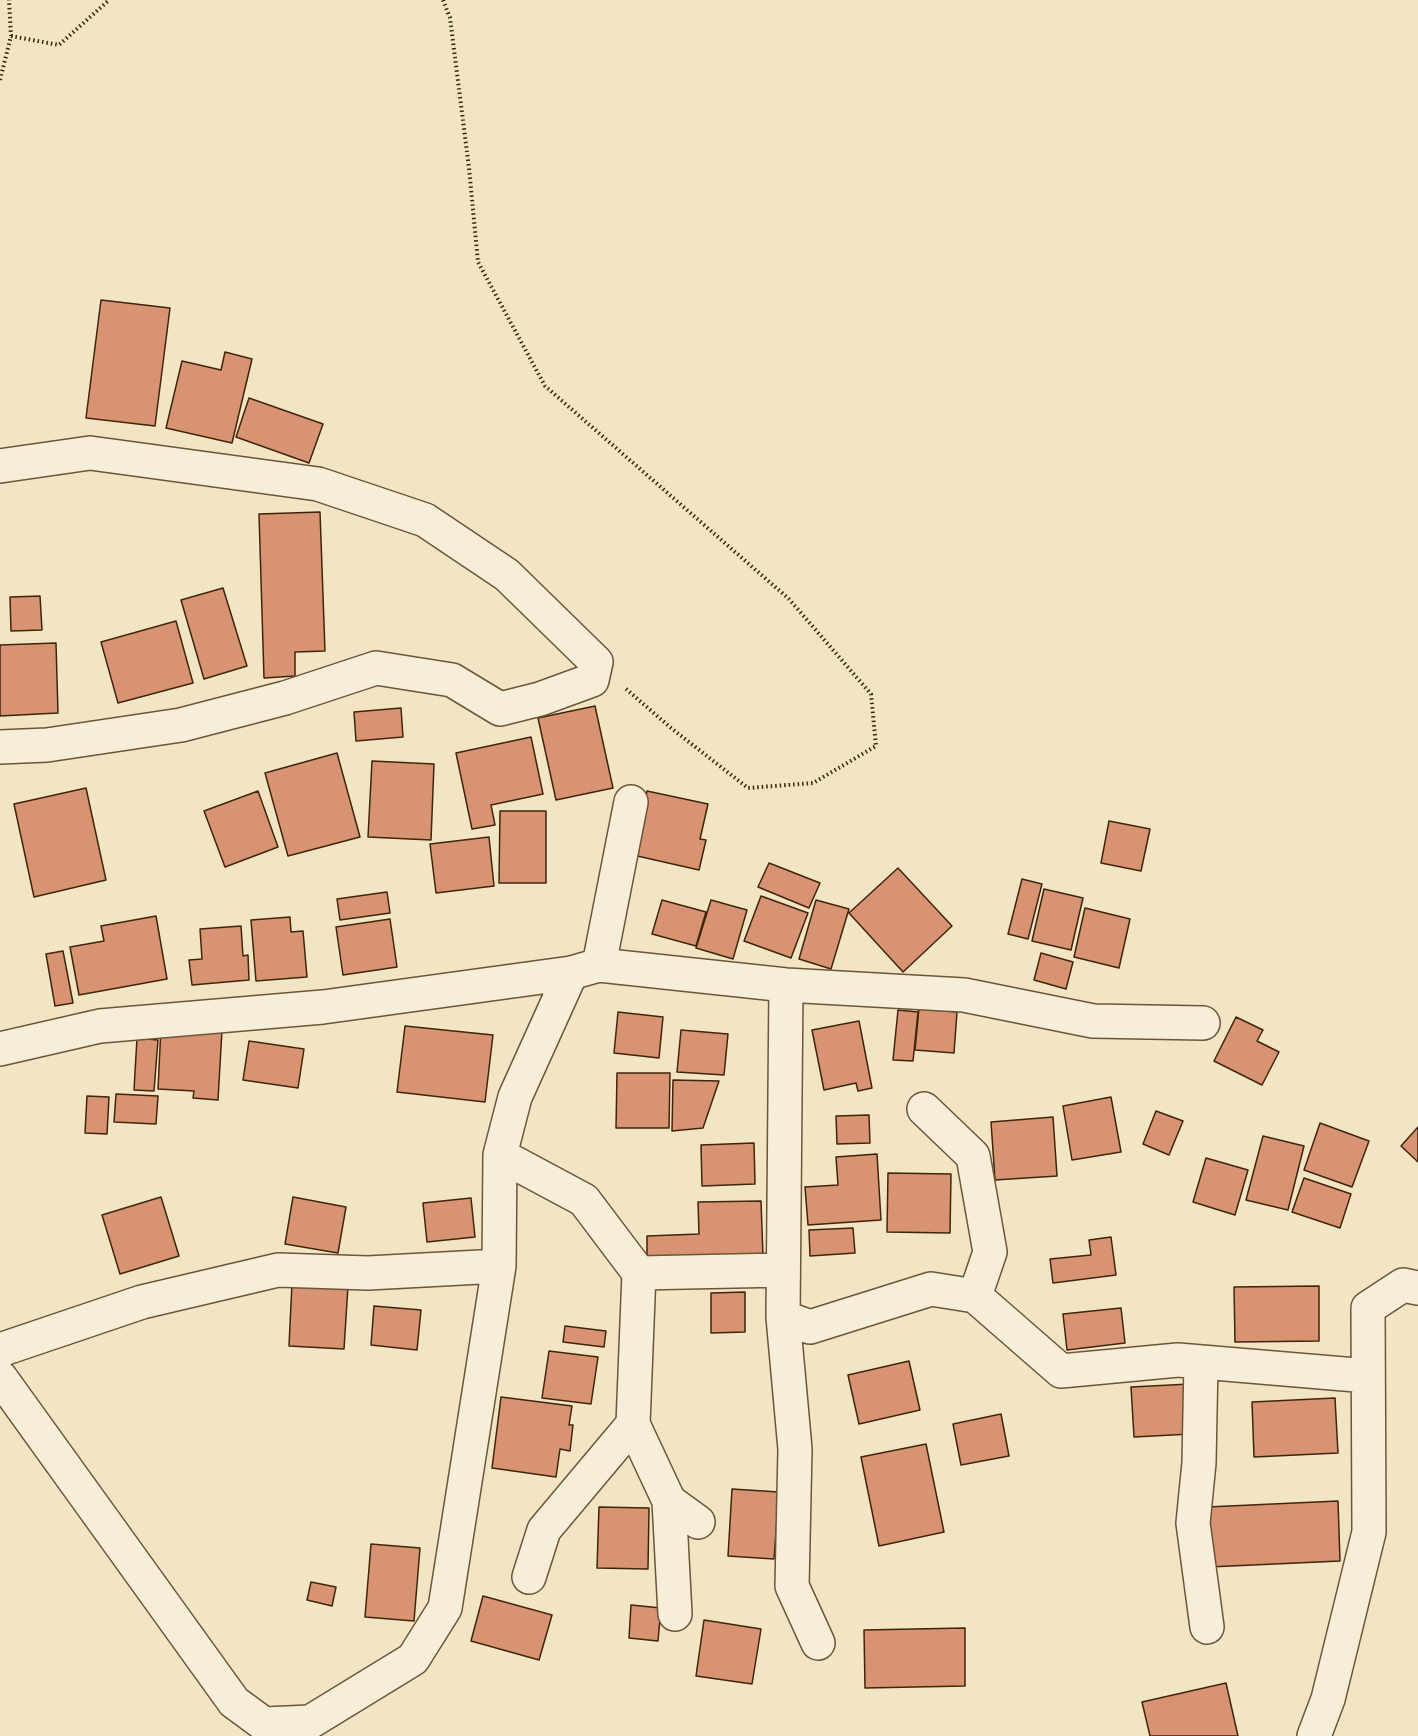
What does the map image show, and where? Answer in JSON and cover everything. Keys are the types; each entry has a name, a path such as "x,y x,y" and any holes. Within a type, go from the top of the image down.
{"street":[{"path":"0,466 90,453 318,484 425,520 507,575 596,662 592,680 540,699 500,709 452,680 376,668 285,698 181,725 47,745 0,747"},
{"path":"0,1377 234,1702 264,1724 310,1722 413,1659 445,1608 499,1266 500,1155 515,1097 585,969 631,802"},
{"path":"0,1049 100,1026 323,1007 585,969 786,985 964,995 1094,1020 1203,1023"},
{"path":"786,985 783,1317 795,1449 792,1586 818,1643"},
{"path":"924,1109 973,1156 990,1252 975,1296"},
{"path":"500,1155 584,1200 639,1273 633,1424 669,1501 675,1614"},
{"path":"0,1350 142,1302 278,1270 368,1273 499,1266"},
{"path":"639,1273 783,1270"},
{"path":"1314,1736 1328,1699 1369,1532 1368,1308 1410,1287"},
{"path":"783,1317 810,1328 932,1289 975,1296 1061,1371 1178,1360 1368,1376"},
{"path":"1202,1362 1199,1463 1193,1523 1207,1627"},
{"path":"529,1577 544,1530 633,1424"},
{"path":"669,1501 698,1522"}],"path":[{"path":"0,80 11,36 9,0"},
{"path":"11,36 59,45 109,0"},
{"path":"442,0 450,18 478,262 545,386 789,599 871,694 876,746 813,783 748,788 671,728 596,662"}],"building":[{"path":"101,300 170,308 155,426 86,418"},
{"path":"225,352 252,359 232,443 166,428 182,361 221,370"},
{"path":"249,398 323,424 309,463 236,437"},
{"path":"320,512 325,651 295,652 295,676 264,678 259,514"},
{"path":"223,588 247,666 204,679 181,600"},
{"path":"40,596 42,630 11,631 10,597"},
{"path":"176,621 193,683 118,703 101,642"},
{"path":"56,643 58,713 0,716 0,645"},
{"path":"595,706 613,788 556,800 538,718"},
{"path":"401,708 403,737 356,741 354,712"},
{"path":"531,737 543,794 491,805 495,825 472,829 456,753"},
{"path":"337,753 360,837 288,856 265,773"},
{"path":"372,761 434,764 431,840 368,837"},
{"path":"86,788 106,880 34,897 14,804"},
{"path":"258,791 278,847 225,867 204,811"},
{"path":"647,791 708,804 700,839 706,840 699,870 633,855"},
{"path":"500,811 546,811 546,883 499,883"},
{"path":"1109,821 1150,829 1141,871 1101,863"},
{"path":"489,837 494,886 436,893 430,844"},
{"path":"769,863 820,883 809,908 758,887"},
{"path":"898,868 952,926 903,972 849,913"},
{"path":"1022,879 1042,884 1028,939 1008,934"},
{"path":"1044,889 1083,898 1071,950 1032,941"},
{"path":"387,892 390,913 340,920 337,899"},
{"path":"761,896 808,913 791,958 744,941"},
{"path":"662,900 706,912 696,946 652,934"},
{"path":"711,900 747,910 733,959 696,948"},
{"path":"816,900 849,909 831,969 799,959"},
{"path":"1085,908 1130,919 1119,968 1074,957"},
{"path":"156,916 167,979 79,995 70,947 104,941 101,926"},
{"path":"290,917 291,932 303,931 307,977 256,981 251,920"},
{"path":"390,919 397,967 343,975 336,927"},
{"path":"241,926 243,956 248,955 249,980 192,985 189,960 202,959 200,929"},
{"path":"63,951 73,1003 55,1006 46,954"},
{"path":"1041,953 1073,962 1066,989 1034,980"},
{"path":"919,1008 957,1012 954,1053 915,1050"},
{"path":"898,1010 918,1012 913,1061 893,1060"},
{"path":"618,1012 663,1017 659,1058 614,1053"},
{"path":"1236,1017 1263,1030 1257,1041 1279,1052 1262,1085 1214,1061"},
{"path":"859,1021 872,1088 858,1091 856,1083 824,1090 812,1030"},
{"path":"405,1026 493,1035 485,1102 397,1092"},
{"path":"161,1027 222,1030 218,1100 193,1098 194,1091 158,1089"},
{"path":"681,1030 728,1034 724,1075 677,1072"},
{"path":"137,1038 158,1040 154,1091 134,1090"},
{"path":"249,1041 304,1049 298,1088 243,1080"},
{"path":"617,1073 670,1073 669,1128 616,1128"},
{"path":"673,1080 719,1081 703,1128 672,1131"},
{"path":"116,1094 158,1096 156,1124 114,1122"},
{"path":"87,1096 109,1097 107,1134 85,1133"},
{"path":"1111,1097 1121,1152 1072,1160 1063,1106"},
{"path":"1156,1111 1183,1121 1169,1155 1143,1144"},
{"path":"869,1115 870,1143 837,1144 836,1116"},
{"path":"1053,1117 1057,1176 995,1180 991,1122"},
{"path":"1320,1123 1369,1141 1352,1187 1304,1170"},
{"path":"1418,1127 1418,1162 1401,1146"},
{"path":"1263,1136 1304,1146 1288,1210 1246,1200"},
{"path":"754,1143 755,1184 702,1186 701,1145"},
{"path":"877,1154 881,1220 808,1225 805,1187 838,1185 836,1157"},
{"path":"1206,1158 1248,1170 1235,1215 1193,1202"},
{"path":"888,1173 951,1174 950,1233 887,1232"},
{"path":"1304,1178 1351,1194 1340,1228 1292,1212"},
{"path":"161,1197 179,1256 120,1274 102,1215"},
{"path":"293,1197 346,1207 338,1253 285,1244"},
{"path":"471,1198 475,1237 427,1242 423,1203"},
{"path":"761,1201 763,1256 647,1259 647,1236 699,1234 698,1202"},
{"path":"853,1228 855,1253 810,1256 809,1230"},
{"path":"1111,1237 1116,1275 1053,1283 1050,1259 1091,1255 1089,1240"},
{"path":"292,1283 348,1286 344,1349 289,1346"},
{"path":"1319,1286 1319,1341 1235,1342 1234,1287"},
{"path":"745,1292 745,1332 711,1333 711,1293"},
{"path":"374,1306 421,1310 417,1350 371,1345"},
{"path":"1121,1308 1125,1343 1067,1350 1063,1314"},
{"path":"565,1326 606,1331 604,1347 563,1342"},
{"path":"549,1351 598,1357 591,1404 542,1398"},
{"path":"909,1361 920,1410 859,1424 848,1375"},
{"path":"1190,1384 1191,1434 1134,1437 1131,1387"},
{"path":"501,1397 572,1406 569,1425 573,1425 570,1451 560,1449 556,1477 492,1468"},
{"path":"1335,1398 1338,1453 1254,1457 1252,1402"},
{"path":"1001,1414 1009,1456 961,1465 953,1424"},
{"path":"926,1444 944,1532 879,1546 861,1457"},
{"path":"732,1489 779,1492 774,1559 728,1556"},
{"path":"1338,1501 1340,1561 1209,1567 1207,1507"},
{"path":"599,1507 649,1508 648,1569 597,1568"},
{"path":"371,1544 420,1548 414,1621 365,1617"},
{"path":"311,1582 336,1587 332,1606 307,1600"},
{"path":"483,1596 552,1615 539,1660 471,1641"},
{"path":"631,1605 661,1608 658,1641 629,1638"},
{"path":"704,1620 761,1629 752,1684 696,1676"},
{"path":"965,1628 965,1686 865,1688 864,1630"},
{"path":"1226,1683 1238,1736 1150,1736 1142,1702"}]}
